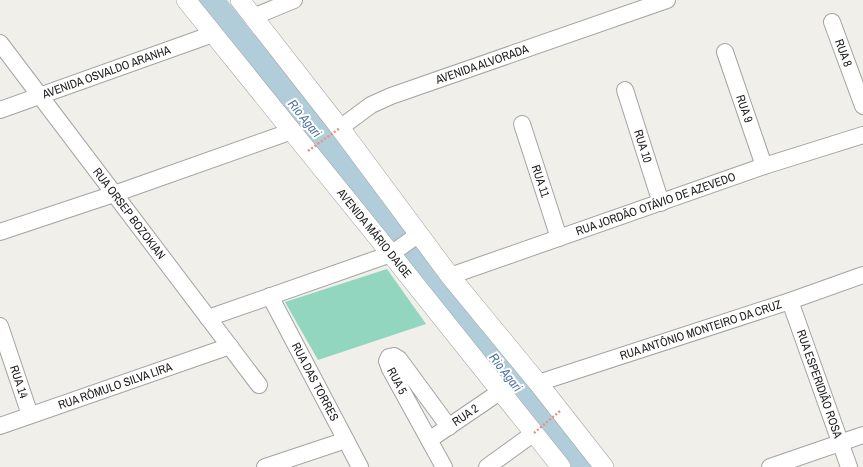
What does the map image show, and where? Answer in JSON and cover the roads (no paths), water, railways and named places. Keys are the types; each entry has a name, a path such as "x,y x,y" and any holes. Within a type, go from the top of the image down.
{"street":[{"name":"AVENIDA MÁRIO DAIGE","path":"186,0 561,467"},
{"path":"240,0 340,128 450,276 538,383 604,467"},
{"path":"253,17 294,0"},
{"name":"AVENIDA ALVORADA","path":"340,128 371,105 391,96 668,0"},
{"name":"RUA 8","path":"832,22 863,106"},
{"name":"AVENIDA OSVALDO ARANHA","path":"0,110 213,34"},
{"name":"RUA ORSEP BOZOKIAN","path":"0,43 259,385"},
{"name":"RUA 9","path":"725,52 764,166"},
{"name":"RUA 10","path":"625,90 661,203"},
{"name":"RUA 11","path":"522,124 559,238"},
{"path":"0,232 114,194 292,131"},
{"name":"RUA JORDÃO OTÁVIO DE AZEVEDO","path":"450,276 764,166 863,134"},
{"path":"208,318 391,254 419,234"},
{"name":"RUA ANTÔNIO MONTEIRO DA CRUZ","path":"538,383 790,301 863,275"},
{"name":"RUA DAS TORRES","path":"270,296 360,467"},
{"name":"RUA ESPERIDIÃO ROSA","path":"790,301 849,467"},
{"name":"RUA 14","path":"0,326 30,415"},
{"name":"RUA RÔMULO SILVA LIRA","path":"0,426 230,346"},
{"name":"RUA 5","path":"444,467 390,369 387,361 389,357 394,356 399,359 449,427"},
{"name":"RUA 2","path":"429,440 501,391"},
{"path":"489,466 534,433"},
{"path":"770,467 863,435"},
{"path":"265,467 346,440"}],"waterway":[{"name":"Rio Agari","path":"211,0 398,236"},
{"name":"Rio Agari","path":"416,258 581,467"}]}
